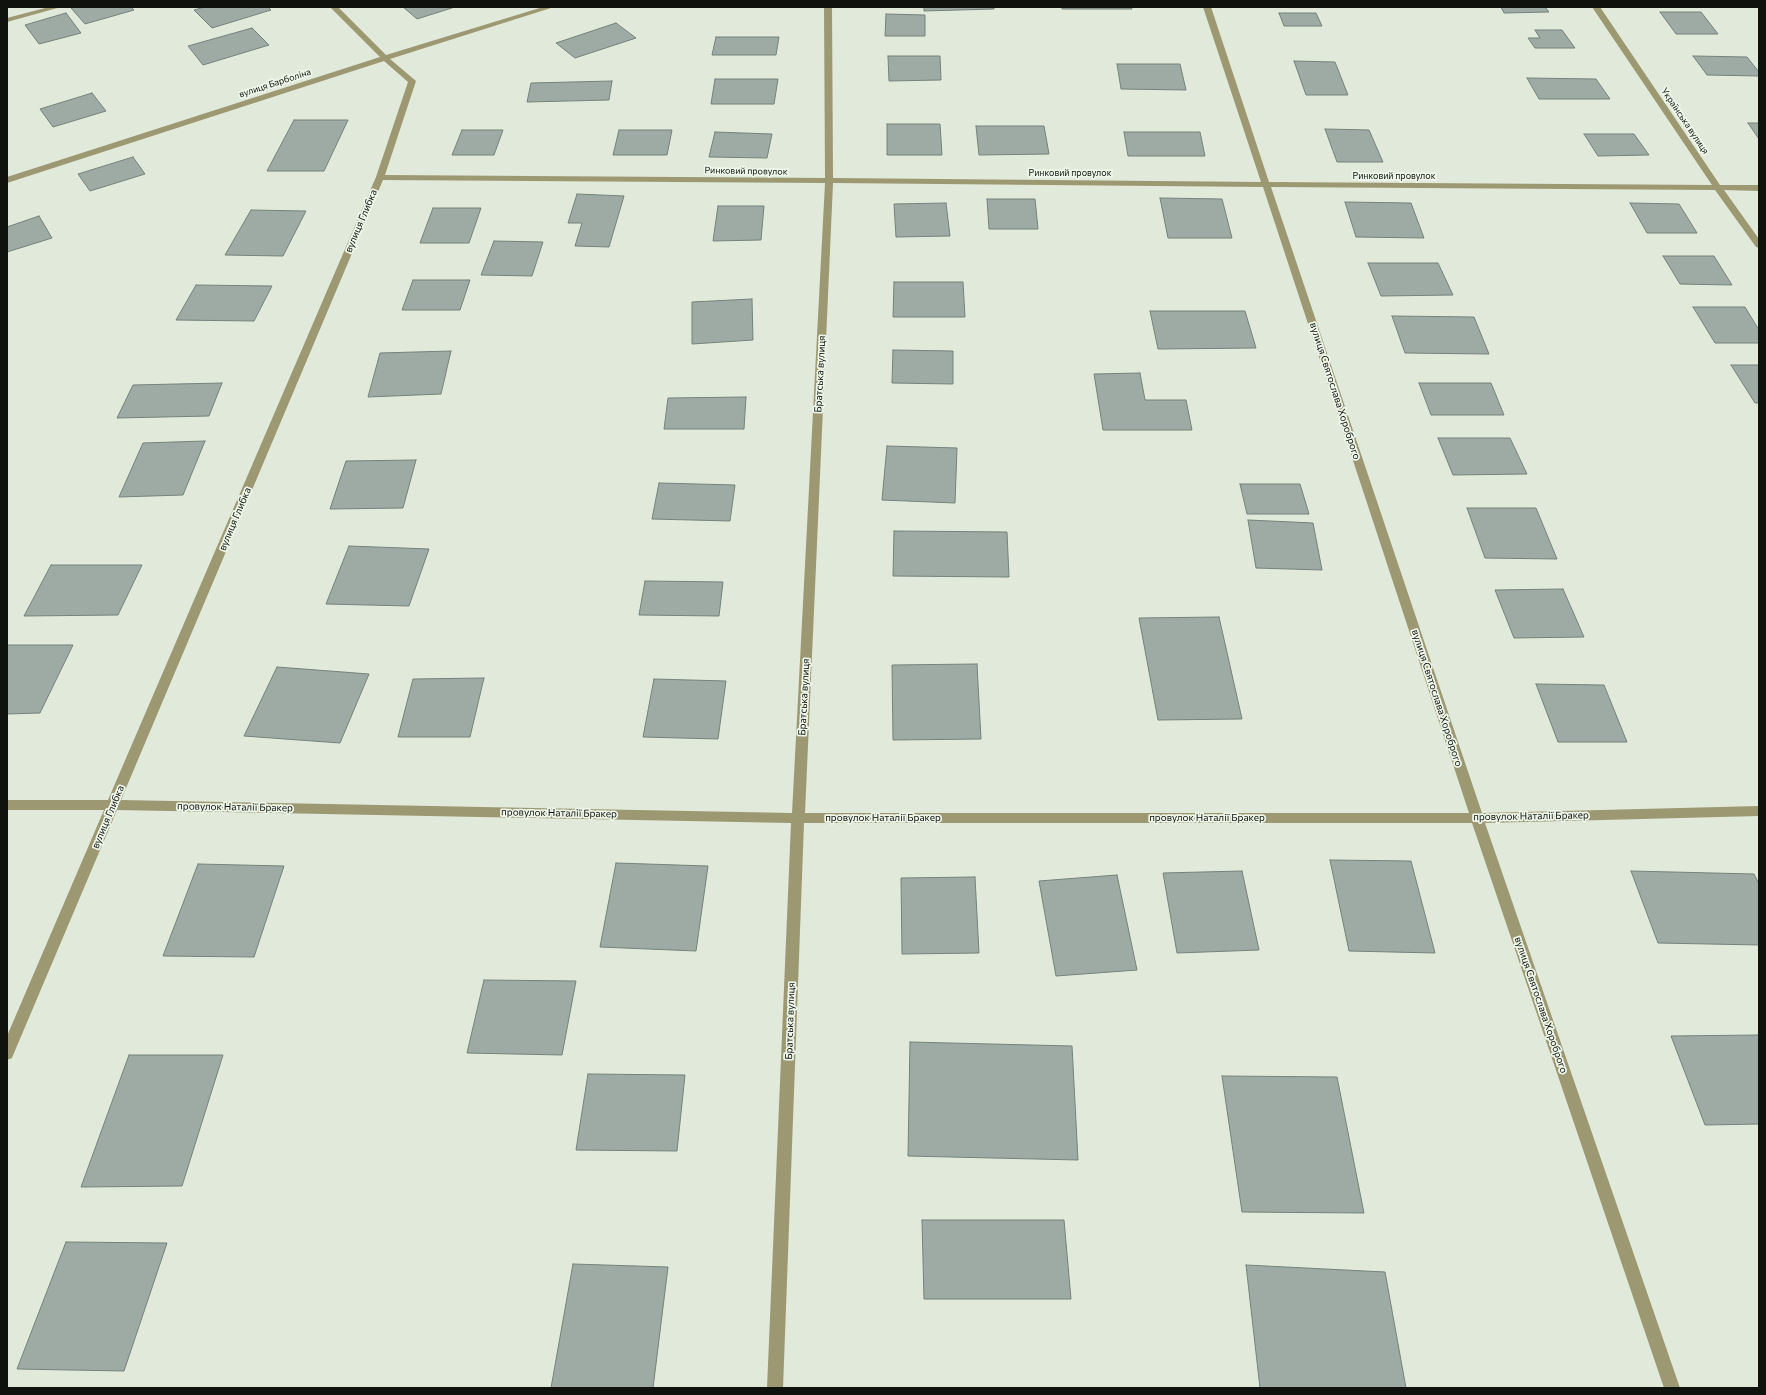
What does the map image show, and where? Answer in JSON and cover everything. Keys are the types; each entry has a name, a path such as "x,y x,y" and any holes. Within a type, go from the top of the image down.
{"street":[{"path":"7,20 57,7"},
{"name":"вулиця Глибка","path":"7,1053 114,805 380,177 412,81 385,58 334,7"},
{"name":"вулиця Барболіна","path":"7,180 385,58 550,7"},
{"name":"Братська вулиця","path":"775,1388 798,818 829,182 828,7"},
{"name":"вулиця Святослава Хороброго","path":"1207,7 1477,818 1672,1388"},
{"name":"Українська вулиця","path":"1596,7 1718,188 1759,245"},
{"name":"Ринковий провулок","path":"380,177 829,182 1759,188"},
{"name":"провулок Наталії Бракер","path":"7,805 114,805 798,818 1477,818 1759,811"}],"building":[{"path":"131,7 134,10 85,24 71,8"},
{"path":"205,7 268,7 271,10 212,28 194,10"},
{"path":"403,7 455,7 417,19"},
{"path":"924,7 994,7 994,9 924,11"},
{"path":"1062,7 1131,7 1132,9 1062,9"},
{"path":"1501,7 1545,7 1549,12 1504,13"},
{"path":"1660,12 1701,12 1718,34 1676,34"},
{"path":"66,13 81,33 39,44 25,25"},
{"path":"1279,13 1316,13 1322,26 1284,26"},
{"path":"886,14 925,15 925,36 885,36"},
{"path":"616,23 636,38 575,58 556,43"},
{"path":"252,28 269,45 203,65 188,46"},
{"path":"1535,30 1562,30 1575,48 1535,48 1528,38 1540,38"},
{"path":"716,37 779,37 776,55 712,55"},
{"path":"888,56 940,56 941,80 889,81"},
{"path":"1693,56 1747,57 1759,72 1759,76 1707,75"},
{"path":"1294,61 1335,62 1348,95 1306,95"},
{"path":"1117,64 1180,64 1186,90 1121,89"},
{"path":"1527,78 1596,79 1610,99 1539,99"},
{"path":"715,79 778,79 774,104 711,104"},
{"path":"612,81 609,100 527,102 531,83"},
{"path":"92,93 106,111 53,127 40,109"},
{"path":"294,120 348,120 324,171 267,171"},
{"path":"1748,123 1759,123 1759,139"},
{"path":"887,124 940,124 942,155 887,155"},
{"path":"976,126 1044,126 1049,154 979,155"},
{"path":"1325,129 1369,130 1383,162 1337,162"},
{"path":"462,130 503,130 494,155 452,155"},
{"path":"619,130 672,130 667,155 613,155"},
{"path":"715,132 772,134 767,158 709,157"},
{"path":"1124,132 1200,132 1205,156 1128,156"},
{"path":"1584,134 1634,134 1649,155 1598,156"},
{"path":"133,157 145,174 90,191 78,174"},
{"path":"577,194 624,196 609,247 575,246 582,223 568,223"},
{"path":"1160,198 1222,199 1232,238 1168,238"},
{"path":"987,199 1035,199 1038,229 989,229"},
{"path":"1345,202 1411,203 1424,238 1356,237"},
{"path":"946,203 950,236 896,237 894,204"},
{"path":"1630,203 1679,204 1697,233 1647,233"},
{"path":"718,206 764,206 761,240 713,241"},
{"path":"433,208 481,208 469,243 420,243"},
{"path":"251,210 306,211 283,256 225,255"},
{"path":"39,216 52,238 7,252 7,227"},
{"path":"494,241 543,242 532,276 481,275"},
{"path":"1663,256 1714,256 1732,285 1680,284"},
{"path":"1368,263 1438,263 1453,295 1381,296"},
{"path":"413,280 470,280 460,310 402,310"},
{"path":"894,282 963,282 965,317 893,317"},
{"path":"196,285 272,286 254,321 176,320"},
{"path":"752,299 753,340 692,344 692,302"},
{"path":"1693,307 1745,307 1759,330 1759,343 1715,343"},
{"path":"1150,311 1245,311 1256,348 1158,349"},
{"path":"1392,316 1474,317 1489,354 1405,353"},
{"path":"893,350 953,351 953,384 892,383"},
{"path":"451,351 441,394 368,397 380,353"},
{"path":"1731,365 1759,365 1759,403 1755,403"},
{"path":"1140,373 1145,400 1186,400 1192,430 1103,430 1094,374"},
{"path":"222,383 209,416 117,418 133,385"},
{"path":"1419,383 1491,383 1504,415 1431,415"},
{"path":"746,397 744,429 664,429 668,398"},
{"path":"1438,438 1510,438 1527,474 1453,475"},
{"path":"205,441 183,495 119,497 143,443"},
{"path":"887,446 957,448 955,503 882,500"},
{"path":"416,460 403,508 330,509 346,461"},
{"path":"659,483 735,485 730,521 652,519"},
{"path":"1240,484 1300,484 1309,514 1247,514"},
{"path":"1467,508 1536,508 1557,559 1485,558"},
{"path":"1248,520 1313,523 1322,570 1256,568"},
{"path":"894,531 1007,532 1009,577 893,576"},
{"path":"349,546 429,549 409,606 326,604"},
{"path":"51,565 142,565 118,615 24,616"},
{"path":"645,581 723,582 719,616 639,615"},
{"path":"1563,589 1584,637 1514,638 1495,590"},
{"path":"1219,617 1242,719 1158,720 1139,618"},
{"path":"7,645 73,645 40,713 7,714"},
{"path":"977,664 981,739 893,740 892,665"},
{"path":"277,667 369,674 340,743 244,736"},
{"path":"484,678 470,737 398,737 413,679"},
{"path":"654,679 726,681 718,739 643,737"},
{"path":"1536,684 1604,685 1627,742 1558,742"},
{"path":"1330,860 1411,861 1435,953 1349,951"},
{"path":"616,863 708,866 696,951 600,947"},
{"path":"198,864 284,866 254,957 163,956"},
{"path":"1242,871 1259,950 1177,953 1163,873"},
{"path":"1631,871 1754,874 1759,884 1759,945 1658,943"},
{"path":"1117,875 1137,970 1056,976 1039,881"},
{"path":"975,877 979,953 902,954 901,878"},
{"path":"484,980 576,981 562,1055 467,1053"},
{"path":"1759,1035 1759,1124 1705,1125 1671,1036"},
{"path":"910,1042 1072,1046 1078,1160 908,1156"},
{"path":"129,1055 223,1055 182,1186 81,1187"},
{"path":"588,1074 685,1075 677,1151 576,1150"},
{"path":"1222,1076 1337,1077 1364,1213 1242,1212"},
{"path":"922,1220 1064,1220 1071,1299 924,1299"},
{"path":"66,1242 167,1243 124,1371 17,1369"},
{"path":"573,1264 668,1267 653,1388 551,1388"},
{"path":"1246,1265 1385,1272 1406,1388 1260,1388"}]}
